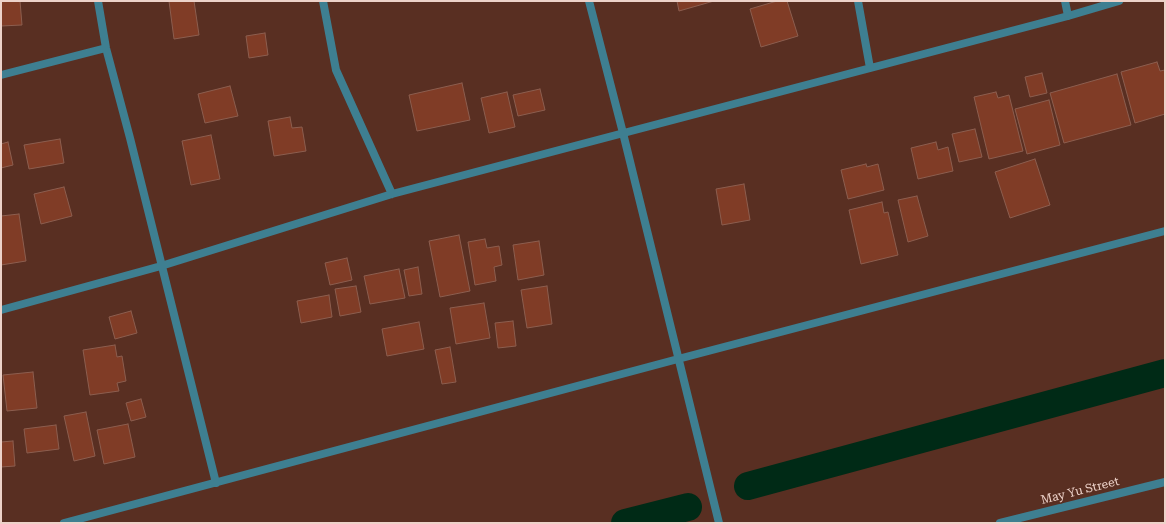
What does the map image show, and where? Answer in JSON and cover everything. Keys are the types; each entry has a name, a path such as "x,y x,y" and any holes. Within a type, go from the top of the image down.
{"street":[{"path":"98,1 106,48 130,138 216,483"},
{"path":"323,1 336,70 392,194"},
{"path":"589,1 719,523"},
{"path":"858,1 870,68"},
{"path":"1066,1 1068,16"},
{"path":"1,310 161,266 392,194 1068,16 1119,1"},
{"path":"1,75 106,48"},
{"path":"64,523 1165,231"},
{"name":"May Yu Street","path":"1000,523 1165,482"}],"building":[{"path":"1,1 20,1 22,25 1,26"},
{"path":"169,1 194,1 199,35 174,39"},
{"path":"677,1 714,1 679,11"},
{"path":"777,1 787,1 798,36 761,47 750,9"},
{"path":"265,33 268,55 249,58 246,36"},
{"path":"1157,62 1160,71 1165,70 1165,114 1135,123 1121,72"},
{"path":"1042,73 1047,93 1030,97 1025,77"},
{"path":"1117,74 1131,125 1064,143 1050,93"},
{"path":"462,83 470,120 417,131 409,95"},
{"path":"230,86 238,116 205,123 198,94"},
{"path":"540,89 545,110 518,116 513,95"},
{"path":"507,92 515,127 489,133 481,98"},
{"path":"996,92 998,98 1009,95 1023,151 989,159 974,97"},
{"path":"1049,100 1060,145 1027,154 1015,109"},
{"path":"290,117 292,128 302,127 306,151 274,156 268,121"},
{"path":"975,129 982,157 959,162 952,134"},
{"path":"211,135 220,179 191,185 182,141"},
{"path":"60,139 64,163 29,169 24,145"},
{"path":"8,142 13,165 1,168 1,144"},
{"path":"936,142 938,150 948,147 953,171 918,179 911,148"},
{"path":"1035,159 1050,205 1010,218 995,172"},
{"path":"866,164 867,167 878,164 884,190 848,199 841,170"},
{"path":"744,184 750,220 722,225 716,189"},
{"path":"64,187 72,216 41,224 34,194"},
{"path":"917,196 928,236 908,242 898,200"},
{"path":"882,202 884,213 888,212 898,255 861,264 849,210"},
{"path":"19,214 26,261 1,265 1,216"},
{"path":"459,235 470,291 440,297 429,241"},
{"path":"485,239 487,248 499,246 502,265 494,267 496,281 475,285 468,242"},
{"path":"539,241 544,275 518,280 513,245"},
{"path":"347,258 352,280 330,285 325,263"},
{"path":"418,267 422,294 409,296 404,270"},
{"path":"399,269 405,298 370,304 364,276"},
{"path":"356,286 361,312 340,316 335,289"},
{"path":"547,286 552,324 527,328 521,290"},
{"path":"329,295 332,317 301,323 297,301"},
{"path":"484,303 490,338 456,344 450,308"},
{"path":"131,311 137,333 115,339 109,317"},
{"path":"513,321 516,346 498,348 495,323"},
{"path":"419,322 424,349 387,356 382,329"},
{"path":"115,345 117,357 122,356 126,381 117,383 119,391 90,395 83,350"},
{"path":"450,347 456,382 442,384 435,350"},
{"path":"33,372 37,408 7,411 3,375"},
{"path":"141,399 146,417 131,421 126,403"},
{"path":"86,412 95,456 74,461 64,416"},
{"path":"128,424 135,457 104,464 97,430"},
{"path":"56,425 59,449 27,453 24,429"},
{"path":"13,441 15,466 1,467 1,442"}],"waterway":[{"path":"748,486 1165,373"},
{"path":"625,523 688,507"}]}
